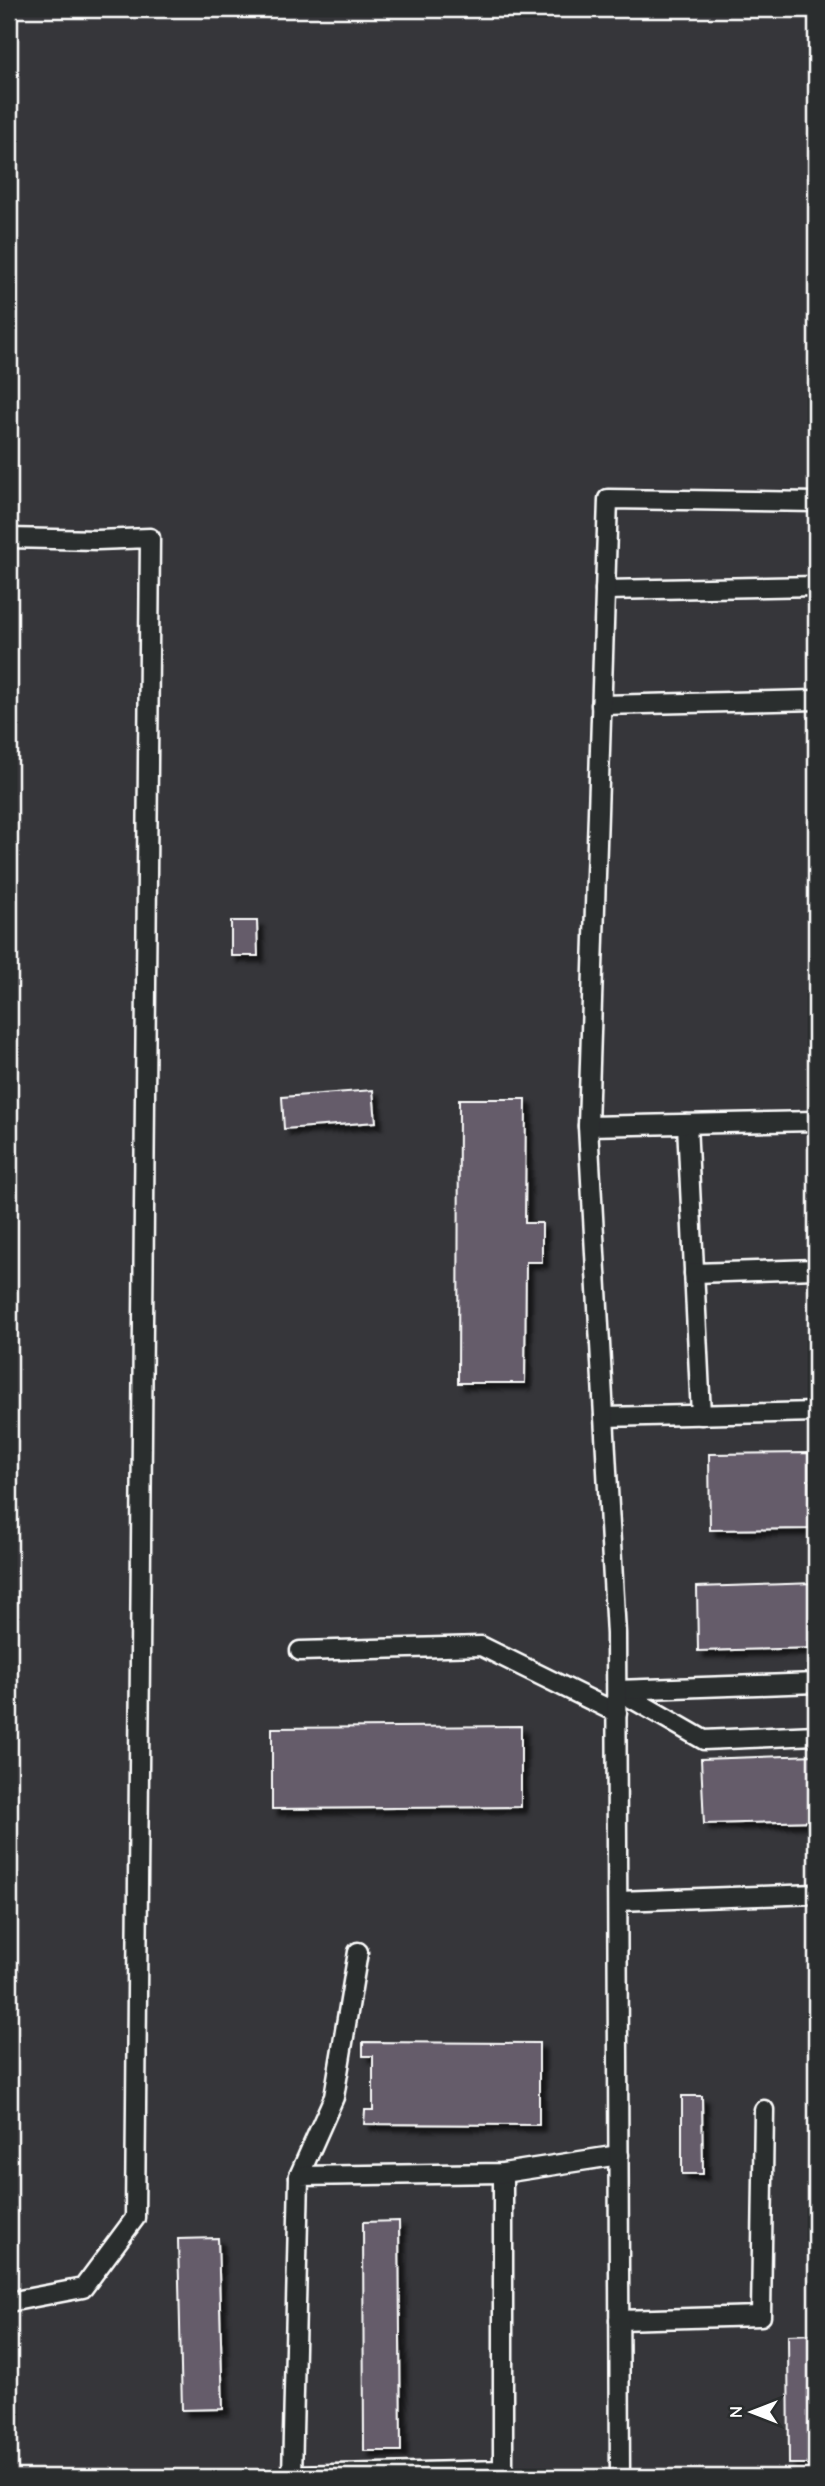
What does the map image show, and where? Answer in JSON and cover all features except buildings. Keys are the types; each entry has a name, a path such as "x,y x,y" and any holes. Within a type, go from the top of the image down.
{"lane":[{"path":"620,2477 616,1634 588,1126 608,499 816,502"},
{"path":"9,538 150,538 135,2218 83,2288 9,2302"},
{"path":"605,590 816,586"},
{"path":"601,705 816,700"},
{"path":"588,1126 816,1121"},
{"path":"687,1124 701,1415"},
{"path":"694,1273 816,1269"},
{"path":"604,1417 816,1412"},
{"path":"300,1651 481,1646 617,1713"},
{"path":"617,1690 816,1684"},
{"path":"617,1690 704,1740 816,1735"},
{"path":"618,1901 816,1894"},
{"path":"358,1952 334,2097 299,2176 292,2476 503,2470 503,2173"},
{"path":"619,2320 761,2316 764,2110"},
{"path":"299,2176 503,2173 619,2155"}]}
